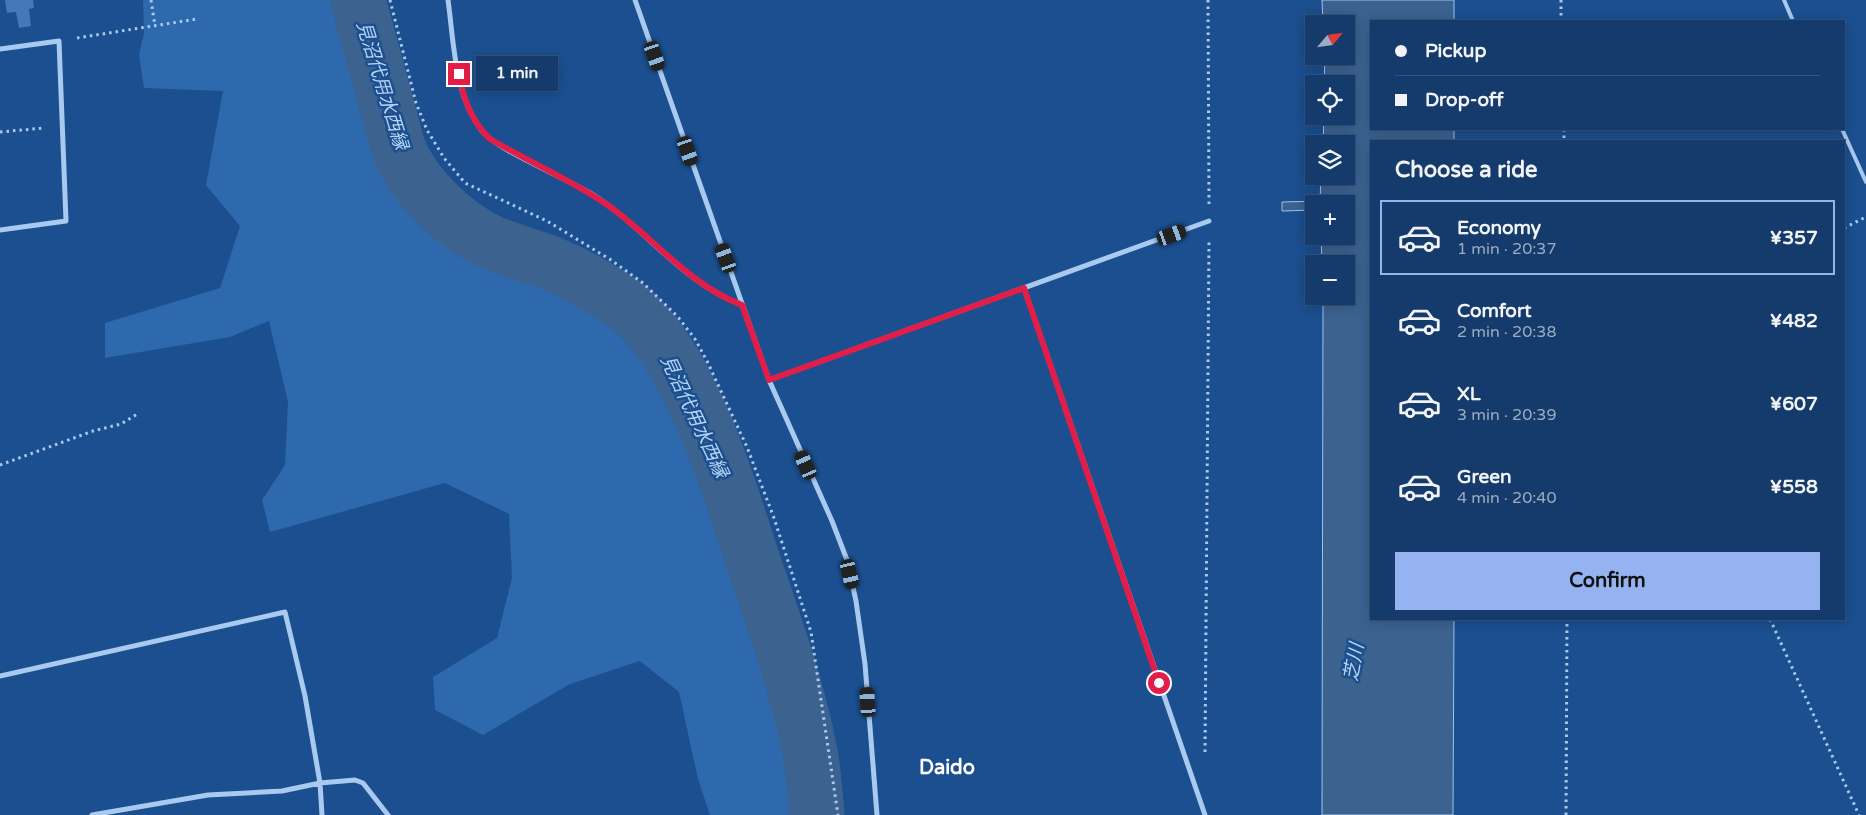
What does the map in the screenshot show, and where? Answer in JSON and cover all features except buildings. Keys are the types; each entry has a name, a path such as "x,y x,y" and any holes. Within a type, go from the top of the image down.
{"street":[{"path":"448,0 462,91 482,132 490,139 603,202 710,290 742,305"},
{"path":"635,0 769,380 847,560 866,664 877,815"},
{"path":"0,49 59,41 66,220 0,230"},
{"path":"769,380 1210,221"},
{"path":"1024,288 1205,815"},
{"path":"0,676 286,612 305,696 320,783 322,815"},
{"path":"92,815 208,794 282,791 320,783 355,780 362,784 388,815"}],"lane":[{"path":"1784,0 1793,20"},
{"path":"1842,130 1866,182"}],"path":[{"path":"151,0 155,26"},
{"path":"390,0 416,103 427,130 444,158 465,184 547,221 604,255 637,279 678,317 695,339 744,439 774,518 810,632 838,815"},
{"path":"1205,756 1210,221 1208,0"},
{"path":"1561,0 1561,20"},
{"path":"59,41 197,19"},
{"path":"0,132 63,127"},
{"path":"1845,228 1866,217"},
{"path":"0,465 93,431 121,424 139,413"},
{"path":"1566,815 1567,620"},
{"path":"1770,620 1859,815"}],"shaded area":[{"path":"143,0 346,0 402,158 520,269 571,293 621,323 661,378 691,436 745,575 786,695 810,815 710,815 698,779 679,692 640,661 570,684 483,735 435,710 433,677 497,638 512,578 509,514 445,483 270,532 262,500 285,465 288,402 269,321 230,337 105,358 105,323 220,288 240,226 206,185 223,91 144,88 139,55 144,33"}],"water":[{"name":"芝川","path":"1322,0 1454,0 1454,20 1370,20 1370,130 1454,130 1454,140 1370,140 1370,620 1454,620 1453,815 1322,815 1323,305 1355,305 1355,255 1322,255 1321,245 1355,245 1355,195 1320,195 1321,185 1355,185 1355,135 1323,135 1324,125 1355,125 1355,75 1324,75 1325,65 1355,65 1355,15 1323,15"},
{"path":"1305,201 1305,210 1282,211 1282,202"}],"waterway":[{"name":"見沼代用水西縁","path":"358,0 398,147 413,176 424,189 449,214 476,234 497,245 550,263 570,272 627,306 649,327 669,355 687,386 718,456 791,677 810,752 817,815"}],"district":[{"name":"Daido","path":"947,767"}],"route":[{"path":"459,74 462,91 469,109 482,132 490,139 529,162 589,193 630,223 710,290 742,305 769,380 1024,288 1159,683"}]}
